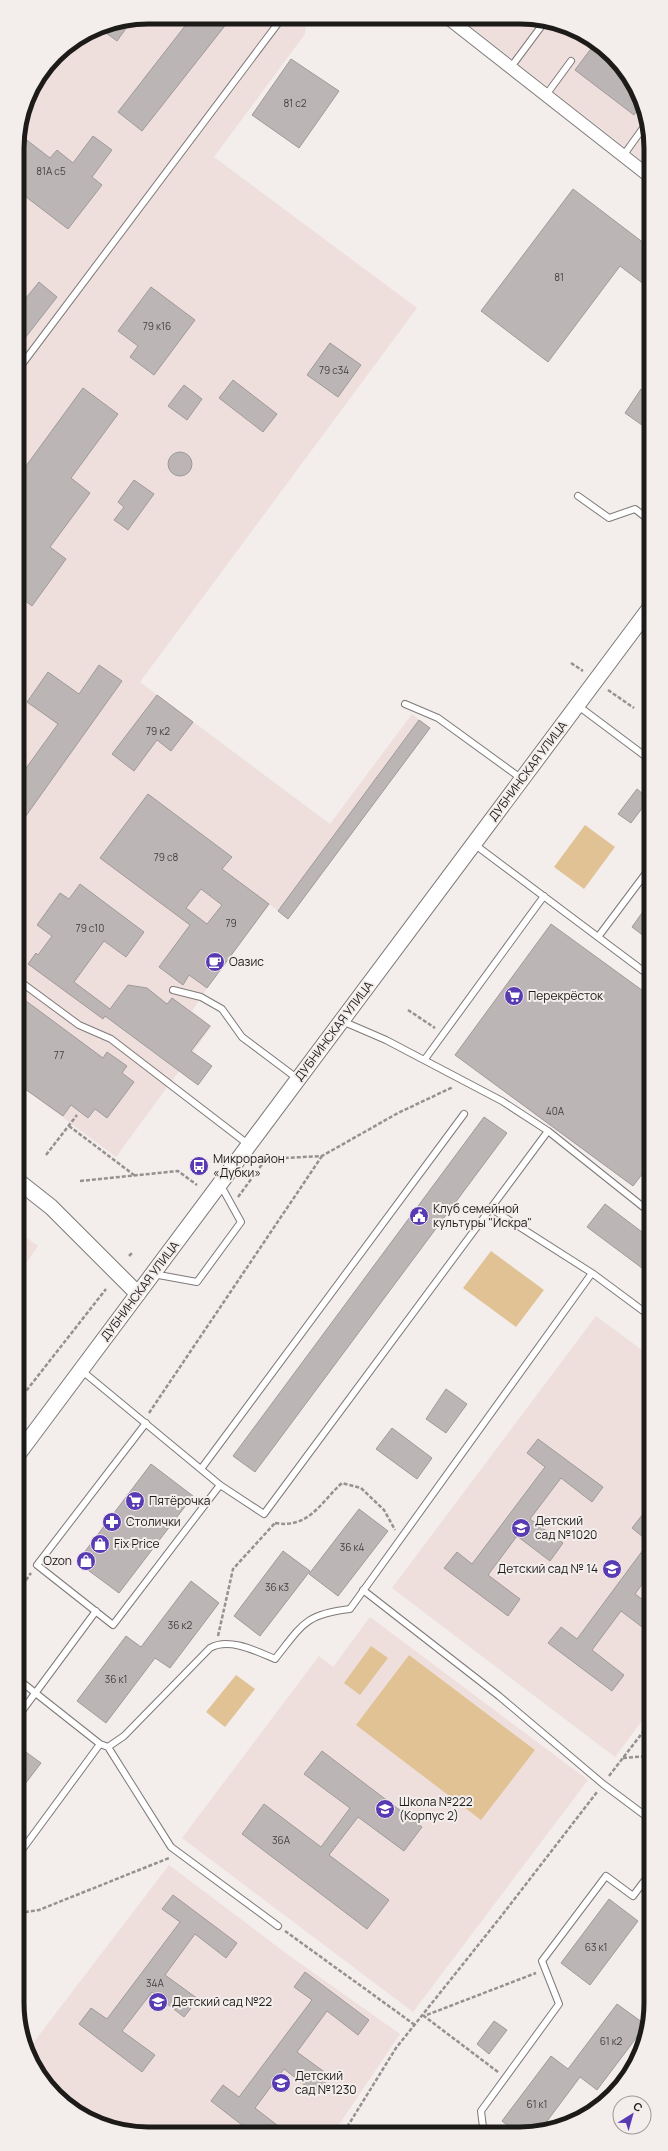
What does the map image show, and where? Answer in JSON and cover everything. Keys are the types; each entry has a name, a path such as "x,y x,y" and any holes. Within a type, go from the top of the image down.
{"street":[{"path":"454,24 644,172"},
{"name":"ДУБНИНСКАЯ УЛИЦА","path":"24,1446 644,616"},
{"path":"24,1186 51,1207 138,1294"}],"lane":[{"path":"24,362 277,24"},
{"path":"511,68 542,26"},
{"path":"546,95 572,61"},
{"path":"623,156 643,129"},
{"path":"578,496 609,518 635,510 644,516"},
{"path":"405,704 438,718 522,779"},
{"path":"577,705 644,755"},
{"path":"474,844 644,972"},
{"path":"598,937 644,876"},
{"path":"425,1059 544,896"},
{"path":"24,984 79,1024 111,1039 249,1145"},
{"path":"173,990 201,998 222,1009 242,1037 298,1079"},
{"path":"342,1021 425,1059 502,1101 548,1131 644,1206"},
{"path":"201,1469 464,1114"},
{"path":"81,1369 220,1485 264,1514 548,1131"},
{"path":"153,1274 197,1282 241,1222 220,1184"},
{"path":"490,1208 592,1273 644,1312"},
{"path":"108,1747 124,1736 210,1648 216,1644 240,1646 275,1658 300,1627 314,1616 329,1611 350,1609 398,1540 592,1273"},
{"path":"145,1422 36,1564 113,1625 220,1485"},
{"path":"363,1590 499,1696 603,1784 644,1815"},
{"path":"24,1708 96,1612"},
{"path":"24,1684 100,1744 108,1747 170,1848 278,1926"},
{"path":"24,1847 100,1744"},
{"path":"482,2127 481,2111 559,2004 542,1961 606,1876 633,1896 644,1881"}],"path":[{"path":"571,663 583,672"},
{"path":"608,690 634,708"},
{"path":"408,1010 444,1034"},
{"path":"232,1205 266,1159 322,1156 398,1113 464,1081"},
{"path":"46,1155 77,1115"},
{"path":"69,1126 135,1175"},
{"path":"145,1422 322,1156"},
{"path":"80,1181 178,1171 197,1185"},
{"path":"129,1256 132,1252"},
{"path":"24,1394 106,1289"},
{"path":"264,1514 275,1523 288,1525 305,1520 342,1483 360,1488 384,1510 393,1525 398,1540"},
{"path":"216,1644 233,1569 275,1523"},
{"path":"24,1582 36,1564"},
{"path":"347,2127 396,2048 499,1919 644,1731"},
{"path":"623,1758 644,1756"},
{"path":"24,1912 39,1910 179,1854"},
{"path":"278,1926 415,2025"},
{"path":"506,2078 424,2016 545,1969"}],"shaded area":[{"path":"140,24 306,24 305,34 214,157 417,308 140,682 330,824 412,714 430,728 288,919 269,904 207,988 192,1011 212,1026 116,1157 24,1088 25,132 33,101 41,86 55,66 66,55 86,41 101,33 124,26"},
{"path":"467,24 528,24 552,28 567,33 582,41 608,60 627,86 637,108 642,124 644,162"},
{"path":"585,825 615,847 584,889 554,867"},
{"path":"24,1236 38,1246 24,1266"},
{"path":"491,1251 544,1290 516,1327 463,1288"},
{"name":"Детский сад №1020","path":"596,1316 644,1352 644,1718 615,1757 392,1588"},
{"name":"Школа №222 (Корпус 2)","path":"370,1617 588,1780 413,2012 182,1838 319,1656 333,1667"},
{"path":"371,1646 388,1658 360,1695 344,1683"},
{"path":"409,1655 535,1750 481,1820 356,1725"},
{"path":"236,1675 255,1689 225,1727 206,1712"},
{"name":"Детский сад №22","path":"169,1865 287,1954 400,2034 337,2127 148,2127 116,2123 101,2118 86,2110 60,2091 41,2065 32,2045"}],"building":[{"path":"187,24 226,24 142,131 118,112"},
{"path":"128,25 117,41 105,32"},
{"path":"592,48 608,60 618,73 631,93 638,110 634,115 575,70"},
{"path":"291,59 339,91 299,148 252,115"},
{"path":"93,136 112,150 92,177 102,185 68,229 24,195 24,138 50,158 57,150 73,163"},
{"path":"573,189 644,243 644,284 620,266 548,362 481,311"},
{"path":"39,282 57,297 24,339 24,300"},
{"path":"151,287 195,320 154,375 130,357 138,346 118,331"},
{"path":"330,343 361,365 338,397 307,375"},
{"path":"233,380 277,414 263,432 219,398"},
{"path":"184,385 202,399 187,420 168,406"},
{"path":"83,388 118,414 71,478 90,493 50,547 66,559 32,606 24,600 24,469"},
{"path":"641,389 644,391 644,426 625,413"},
{"path":"180,452 189,455 192,464 189,473 180,476 171,473 168,464 171,455"},
{"path":"134,480 154,494 128,530 114,520 124,507 118,502"},
{"path":"99,665 122,681 24,819 24,771 58,724 27,702 48,672 79,694"},
{"path":"157,695 193,722 171,751 157,740 134,771 112,754"},
{"path":"419,720 430,728 288,919 278,911"},
{"path":"637,789 644,795 644,806 631,823 618,814"},
{"path":"148,794 232,857 222,869 269,904 207,988 189,975 183,985 159,967 190,925 100,858","holes":["201,889 222,905 207,924 186,908"]},
{"path":"80,884 144,932 126,957 104,941 74,982 110,1009 128,985 147,988 167,1004 172,998 210,1026 191,1051 212,1066 198,1085 105,1016 103,1019 28,964 36,953 38,955 52,936 37,925 60,893 69,899"},
{"path":"644,910 644,936 632,927"},
{"path":"551,924 644,992 644,1172 633,1186 455,1055"},
{"path":"24,999 103,1058 107,1052 127,1066 122,1073 134,1082 107,1118 95,1109 88,1118 71,1105 63,1116 24,1088"},
{"path":"484,1117 507,1133 255,1472 233,1456"},
{"path":"605,1204 644,1233 644,1270 587,1227"},
{"path":"446,1389 467,1404 446,1433 426,1419"},
{"path":"392,1428 432,1458 417,1479 376,1449"},
{"path":"538,1439 603,1487 592,1502 561,1478 530,1519 563,1543 550,1561 517,1536 488,1575 520,1599 508,1616 444,1568 457,1552 472,1564 545,1467 527,1453"},
{"path":"151,1464 193,1496 119,1593 77,1562"},
{"path":"359,1509 388,1531 338,1596 309,1574"},
{"path":"643,1514 644,1538 632,1528"},
{"path":"644,1549 644,1581 635,1594 644,1601 644,1628 621,1611 592,1650 624,1675 612,1691 548,1643 561,1627 577,1639"},
{"path":"283,1551 310,1571 260,1636 234,1616"},
{"path":"191,1581 219,1603 170,1668 155,1658 106,1723 77,1701 126,1636 141,1647"},
{"path":"24,1751 41,1763 24,1785"},
{"path":"322,1751 422,1827 404,1851 358,1817 329,1855 389,1900 367,1929 242,1834 264,1804 321,1847 350,1808 304,1774"},
{"path":"173,1895 237,1943 226,1958 195,1934 165,1975 198,1999 184,2017 152,1992 122,2031 155,2055 142,2072 79,2024 91,2008 107,2019 180,1922 162,1909"},
{"path":"609,1899 638,1921 590,1985 561,1963"},
{"path":"305,1972 369,2020 358,2035 327,2011 297,2052 330,2076 316,2094 284,2069 255,2108 280,2127 245,2127 211,2101 223,2085 239,2097 312,2000 294,1987"},
{"path":"617,2004 643,2023 640,2033 597,2090 580,2077 544,2125 510,2127 502,2121 551,2056 568,2069"},
{"path":"494,2021 507,2030 489,2054 477,2044"}],"place":[{"name":"Оазис","path":"215,962"},
{"name":"Перекрёсток","path":"514,996"},
{"name":"Микрорайон «Дубки»","path":"199,1166"},
{"name":"Клуб семейной культуры \"Искра\"","path":"419,1216"},
{"name":"Пятёрочка","path":"135,1501"},
{"name":"Столички","path":"112,1522"},
{"name":"Детский сад №1020","path":"521,1528"},
{"name":"Fix Price","path":"100,1544"},
{"name":"Ozon","path":"86,1561"},
{"name":"Детский сад № 14","path":"612,1569"},
{"name":"Школа №222 (Корпус 2)","path":"385,1809"},
{"name":"Детский сад №22","path":"158,2002"},
{"name":"Детский сад №1230","path":"281,2083"}]}
